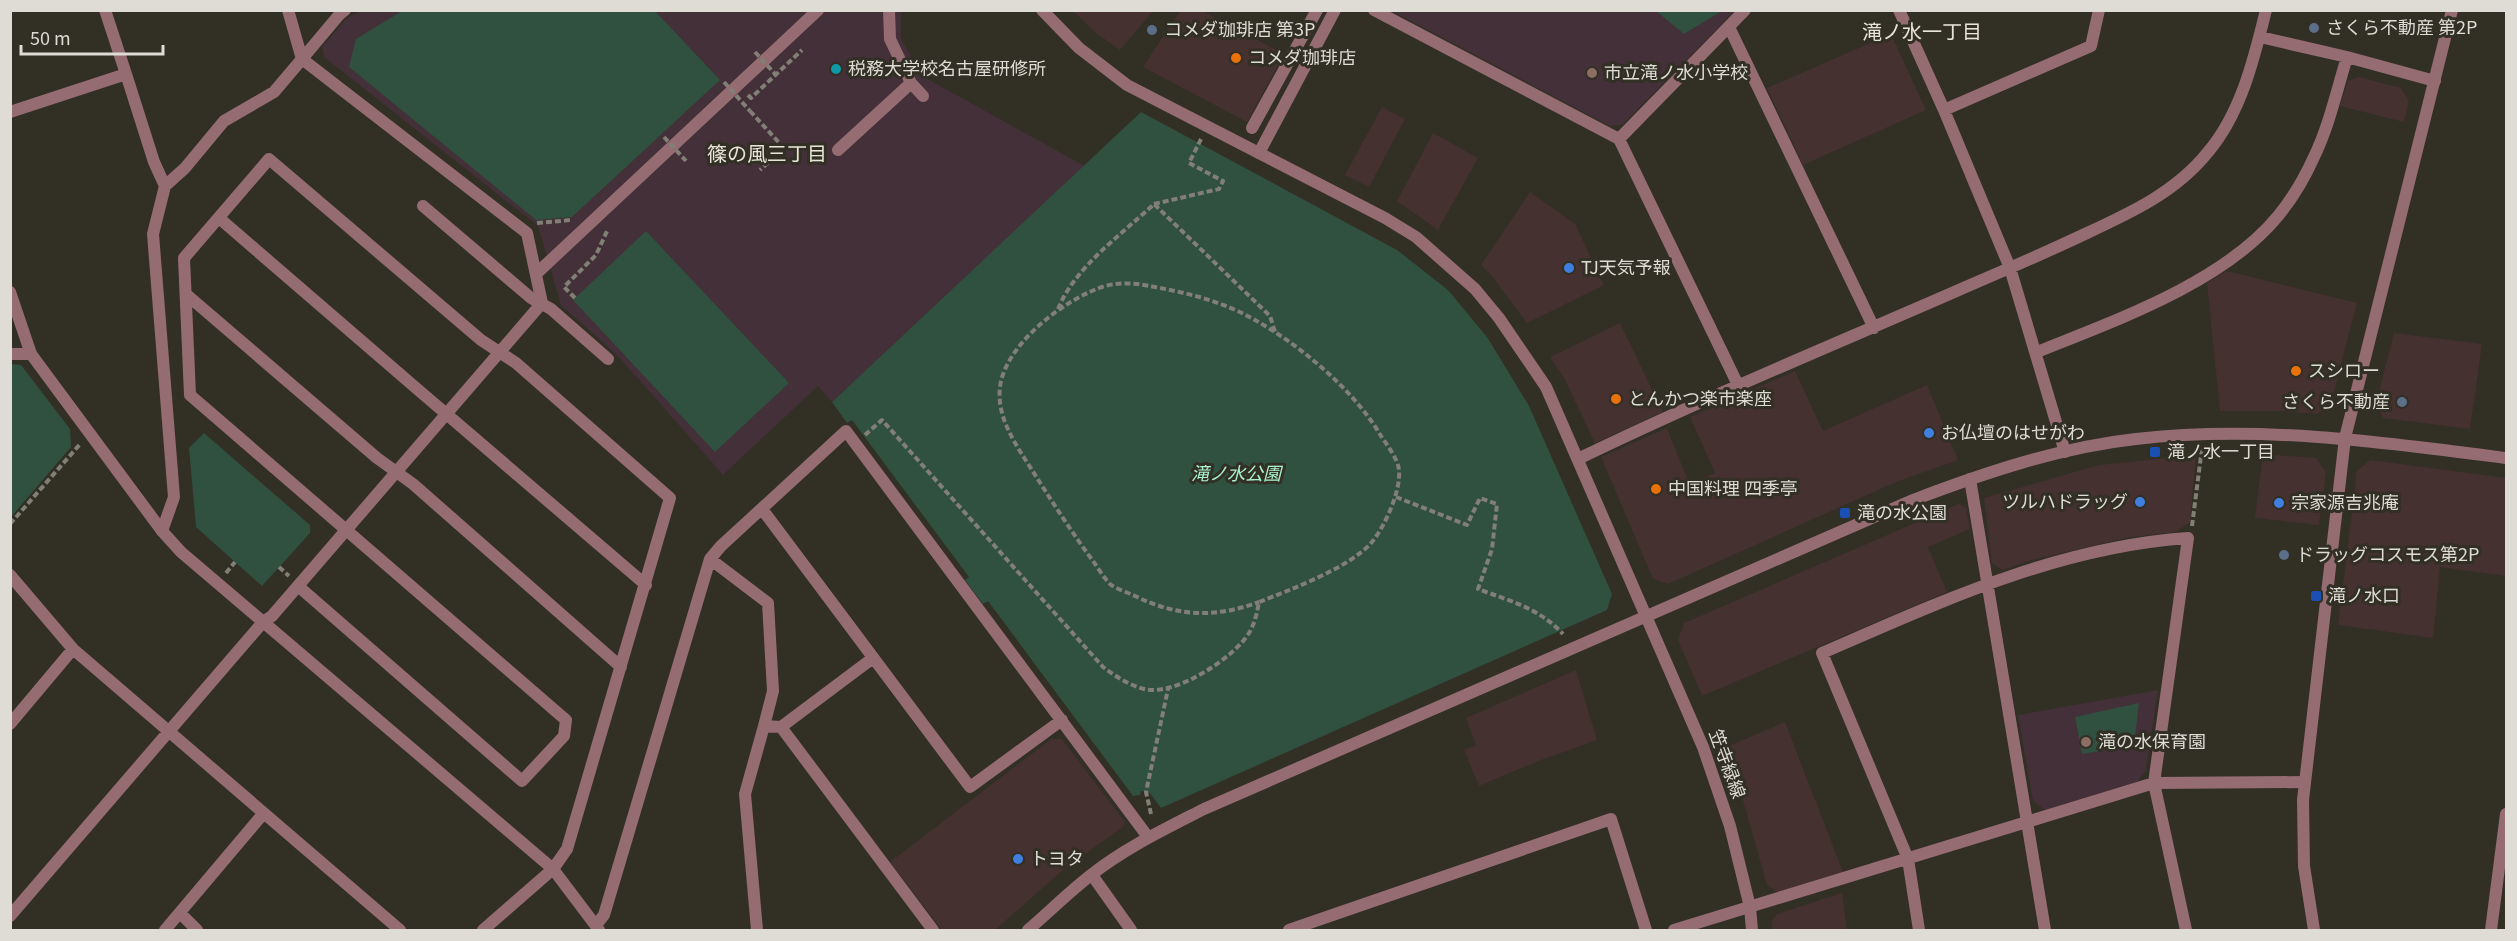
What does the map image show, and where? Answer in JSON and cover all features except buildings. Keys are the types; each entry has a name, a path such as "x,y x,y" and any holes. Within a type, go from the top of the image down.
{"street":[{"path":"105,10 153,162 165,186"},
{"path":"288,10 302,59 526,233 537,273 542,303"},
{"path":"162,531 174,496 153,234 165,186 185,168 224,121 274,92 345,10"},
{"path":"537,273 818,10"},
{"path":"889,10 890,39 911,83 922,96"},
{"name":"笠寺緑線","path":"1042,10 1078,48 1127,85 1408,232 1475,289 1499,318 1546,387 1702,747 1723,805 1749,908 1752,930"},
{"path":"1252,128 1317,10"},
{"path":"1259,153 1335,10"},
{"path":"1374,10 1619,138 1739,387"},
{"path":"1619,138 1746,10"},
{"path":"1899,10 1944,110 2010,268 2037,352 2065,452"},
{"path":"1944,110 2091,46 2100,10"},
{"path":"1578,459 2010,268 2137,209 2185,176 2209,152 2232,114 2250,71 2266,10"},
{"path":"2314,930 2304,866 2305,782 2345,438 2452,10"},
{"path":"1729,27 1874,328"},
{"path":"2260,37 2347,57 2435,81"},
{"path":"2037,352 2189,286 2257,237 2278,216 2314,159 2347,57"},
{"path":"10,112 126,74"},
{"path":"838,150 911,83"},
{"path":"294,581 522,781 564,736 566,720 190,394 184,258 269,159 481,340 516,363 670,498 567,849 553,869 483,930"},
{"path":"423,206 531,298 542,303 608,359"},
{"path":"219,218 646,585"},
{"path":"10,292 31,354 162,531 181,552 553,869 597,928 604,915 711,559 846,431 1148,837"},
{"path":"187,295 413,484 621,667"},
{"path":"10,916 263,622 272,616 294,581 346,528 447,415 542,303"},
{"path":"10,354 31,354"},
{"path":"1028,930 1092,875 1148,837 1215,804 1913,500 1970,480 2065,452 2135,439 2204,435 2310,435 2506,458"},
{"path":"1970,480 2029,822 2045,930"},
{"path":"762,509 970,788 1062,720"},
{"path":"1919,930 1908,859 1822,653 1970,589 2029,568 2105,550 2188,538 2154,783 2186,930"},
{"path":"711,559 768,603 773,691 744,794 758,930"},
{"path":"10,574 73,649 400,930"},
{"path":"10,724 73,649"},
{"path":"764,726 781,727 873,657"},
{"path":"781,727 933,930"},
{"path":"1674,930 2154,783 2305,782"},
{"path":"165,930 263,814"},
{"path":"2491,930 2506,814"},
{"path":"1289,930 1611,819 1646,930"},
{"path":"1092,875 1131,930"},
{"path":"180,913 197,930"}],"path":[{"path":"755,52 776,75"},
{"path":"723,82 784,148 760,170"},
{"path":"656,145 665,136 686,161"},
{"path":"1057,311 1065,292 1095,259 1154,204 1220,189 1223,182 1189,164 1201,139"},
{"path":"1154,204 1270,316 1275,333"},
{"path":"530,217 538,223 575,220"},
{"path":"574,298 564,287 596,255 611,223"},
{"path":"1125,282 1194,295 1254,319 1275,333 1305,354 1342,387 1372,421 1399,469 1396,497 1372,542 1359,555 1338,567 1259,602 1224,613 1189,614 1165,608 1110,584 1081,545 1009,431 999,402 1000,383 1008,363 1030,335 1077,297 1105,286 1125,282"},
{"path":"860,440 882,420 1103,668 1116,677 1145,689 1168,688 1184,684 1204,672 1248,634 1256,620 1259,602"},
{"path":"2188,538 2194,522 2204,435"},
{"path":"10,524 81,442"},
{"path":"1396,497 1467,525 1480,498 1497,504 1492,549 1478,589 1538,612 1550,619 1563,634"},
{"path":"229,569 235,562"},
{"path":"279,567 294,581"},
{"path":"1153,817 1146,792 1168,688"}],"shaded area":[{"name":"税務大学校名古屋研修所","path":"360,11 901,11 901,38 922,76 1085,166 832,402 818,386 723,475 619,357 561,305 538,226 324,57 322,47 346,19"},
{"path":"1073,11 1153,11 1120,50 1096,33"},
{"path":"1180,11 1203,11 1284,54 1247,122 1143,67"},
{"name":"市立滝ノ水小学校","path":"1392,11 1735,11 1622,125 1610,126"},
{"path":"1891,34 1926,110 1803,165 1767,88"},
{"path":"2359,77 2401,88 2409,101 2404,122 2340,106 2348,81"},
{"path":"1382,107 1405,119 1369,187 1345,175"},
{"path":"1433,133 1478,158 1438,230 1397,201"},
{"path":"1530,192 1575,224 1604,285 1527,323 1481,265"},
{"path":"2227,271 2357,303 2331,403 2318,414 2281,411 2220,411 2207,283"},
{"path":"1620,323 1663,412 1595,443 1564,378 1550,357"},
{"path":"2394,333 2482,344 2470,429 2383,418 2376,403"},
{"path":"1795,371 1823,431 1927,385 1958,460 1896,482 1668,584 1653,579 1601,457 1667,428 1689,483 1715,473 1690,417"},
{"path":"2263,454 2316,458 2326,472 2319,525 2255,518"},
{"path":"2196,455 2190,522 2176,532 2130,537 2028,561 2003,570 1992,563 1984,498 2099,465"},
{"path":"2370,460 2506,478 2506,576 2440,567 2433,638 2338,625 2357,471"},
{"path":"1959,504 1966,508 1970,529 1928,547 1947,592 1702,696 1678,640 1684,623"},
{"path":"1576,670 1597,740 1479,786 1464,750 1476,745 1466,718"},
{"name":"滝の水保育園","path":"2158,690 2146,770 2137,782 2045,810 2033,801 2018,715"},
{"path":"1785,722 1843,872 1777,892 1767,885 1740,790 1724,748"},
{"path":"1051,739 1062,739 1125,822 1123,827 1065,868 995,930 942,930 890,862"},
{"path":"1842,893 1847,930 1773,930 1772,921 1777,914"}],"green space":[{"path":"654,10 720,80 572,217 536,220 349,67 356,39 402,11"},
{"path":"1656,11 1722,11 1684,34"},
{"name":"滝ノ水公園","path":"1141,112 1397,250 1448,290 1487,337 1529,406 1612,594 1607,610 1161,808 1150,793 1141,791 1140,795 1133,796 988,601 983,604 965,580 969,577 852,420 847,423 832,402"},
{"path":"646,231 789,383 715,452 573,300"},
{"path":"11,364 21,365 70,429 71,447 11,517"},
{"path":"204,433 310,525 310,533 262,586 196,527 189,448"},
{"path":"2139,703 2134,745 2082,754 2075,717"}],"place":[{"name":"さくら不動産 第2P","path":"2314,28"},
{"name":"コメダ珈琲店 第3P","path":"1152,30"},
{"name":"コメダ珈琲店","path":"1236,58"},
{"name":"税務大学校名古屋研修所","path":"836,69"},
{"name":"市立滝ノ水小学校","path":"1592,73"},
{"name":"TJ天気予報","path":"1569,268"},
{"name":"スシロー","path":"2296,371"},
{"name":"とんかつ楽市楽座","path":"1616,399"},
{"name":"さくら不動産","path":"2402,402"},
{"name":"お仏壇のはせがわ","path":"1929,433"},
{"name":"滝ノ水一丁目","path":"2155,452"},
{"name":"中国料理 四季亭","path":"1656,489"},
{"name":"ツルハドラッグ","path":"2140,502"},
{"name":"宗家源吉兆庵","path":"2279,503"},
{"name":"滝の水公園","path":"1845,513"},
{"name":"ドラッグコスモス第2P","path":"2284,555"},
{"name":"滝ノ水口","path":"2316,596"},
{"name":"滝の水保育園","path":"2086,742"},
{"name":"トヨタ","path":"1018,859"}],"district":[{"name":"滝ノ水一丁目","path":"1922,32"},
{"name":"篠の風三丁目","path":"767,154"}]}
